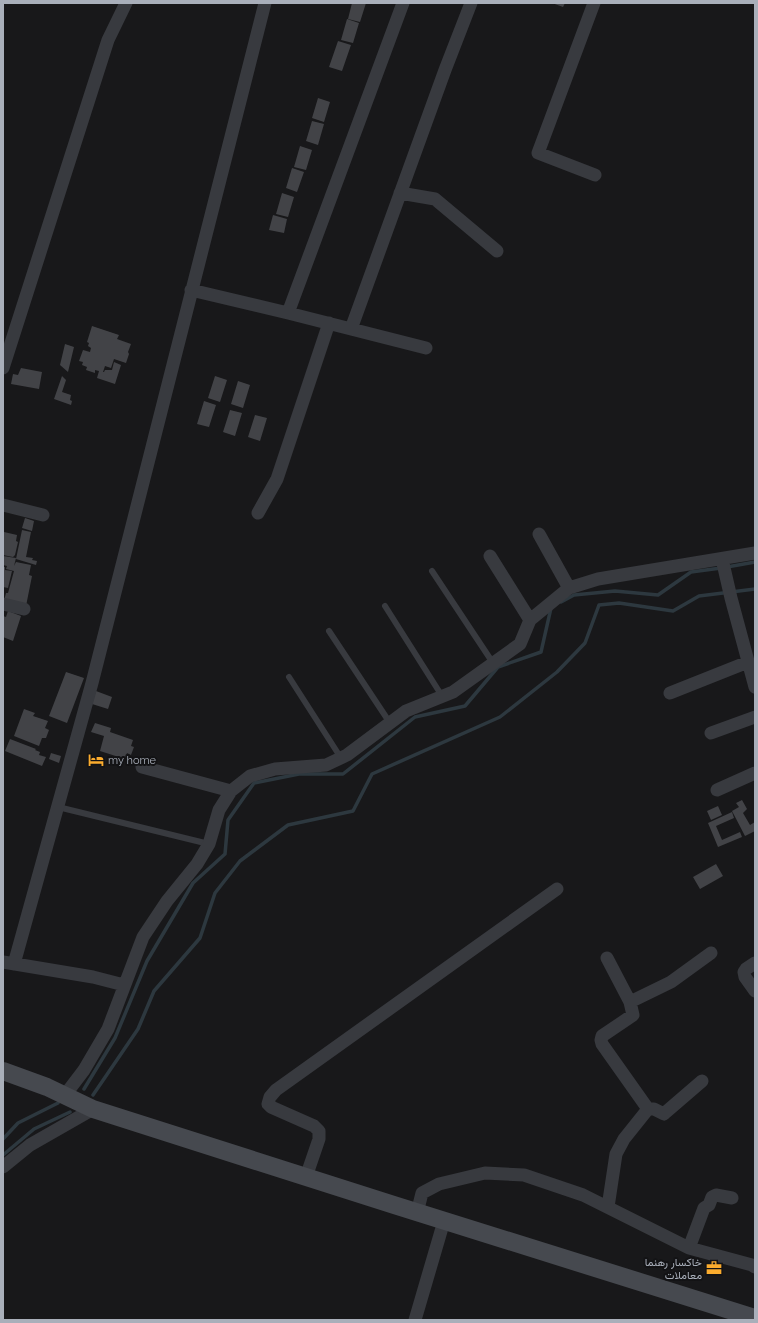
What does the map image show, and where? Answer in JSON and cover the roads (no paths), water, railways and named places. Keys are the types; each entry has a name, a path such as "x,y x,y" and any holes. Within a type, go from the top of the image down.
{"street":[{"path":"3,368 5,352 108,40 126,3"},
{"path":"124,984 93,977 9,963 58,806 92,683 265,3"},
{"path":"288,313 403,3"},
{"path":"351,329 444,70 471,3"},
{"path":"594,3 538,153 595,175"},
{"path":"400,192 435,198 497,251"},
{"path":"191,290 426,348"},
{"path":"258,513 277,479 329,323"},
{"path":"3,505 43,515"},
{"path":"539,534 569,588"},
{"path":"65,1095 84,1070 108,1029 143,937 167,902 197,864 209,844 219,810 231,791 250,776 275,769 326,765 347,755 406,711 453,692 520,644 530,620 569,588 598,579 755,553"},
{"path":"490,556 530,620"},
{"path":"722,559 755,687"},
{"path":"3,604 24,609"},
{"path":"670,694 748,662"},
{"path":"711,733 755,717"},
{"path":"142,767 231,791"},
{"path":"717,790 755,773"},
{"path":"306,1177 319,1139 319,1132 314,1126 271,1107 268,1104 270,1097 276,1090 557,889"},
{"path":"630,1002 671,982 711,952"},
{"path":"607,958 630,1002 633,1012 632,1016 602,1036 602,1044 648,1109"},
{"path":"755,963 744,972 745,977 755,991"},
{"path":"3,1071 47,1087 93,1109 750,1318"},
{"path":"648,1109 654,1109 664,1114 702,1081"},
{"path":"3,1167 30,1145 93,1109"},
{"path":"608,1207 616,1154 624,1139 648,1109"},
{"path":"417,1213 422,1193 439,1184 485,1173 524,1175 583,1195 689,1248 755,1267"},
{"path":"689,1248 704,1208 709,1205 712,1197 716,1195 732,1198"},
{"path":"415,1320 444,1221"}],"lane":[{"path":"432,571 493,663"},
{"path":"385,606 442,696"},
{"path":"329,631 390,723"},
{"path":"289,677 341,758"},
{"path":"58,806 209,844"}],"waterway":[{"path":"727,567 755,562"},
{"path":"561,602 574,595 615,591 658,595 691,572 721,568"},
{"path":"93,1095 138,1029 154,991 200,938 215,893 240,861 288,825 353,811 372,774 500,717 557,672 585,643 599,605 619,603 673,611 699,596 755,589"},
{"path":"84,1089 115,1038 147,961 193,883 225,854 228,820 254,783 299,774 343,774 415,717 465,706 498,667 541,652 551,608"},
{"path":"3,1139 18,1123 58,1103"},
{"path":"3,1155 34,1129 70,1112"}],"place":[{"name":"my home","path":"96,760"},
{"name":"خاکسار رهنما معاملات","path":"714,1268"}]}
